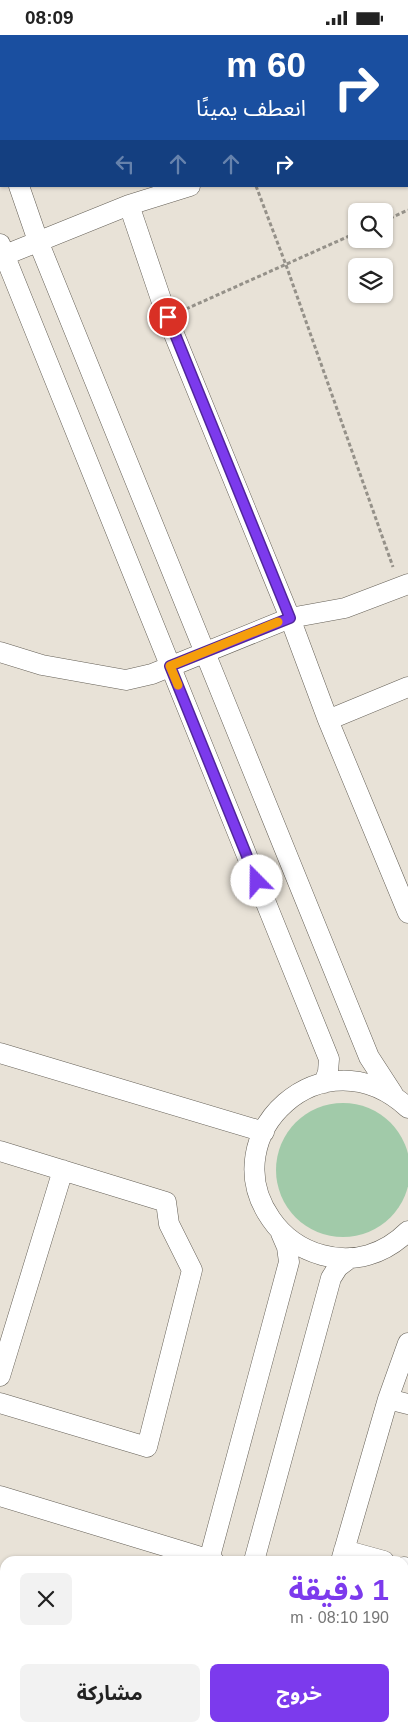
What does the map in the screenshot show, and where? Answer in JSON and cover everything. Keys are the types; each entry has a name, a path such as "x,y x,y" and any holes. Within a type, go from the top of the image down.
{"street":[{"path":"19,187 38,241 369,1057 393,1094"},
{"path":"187,187 130,205 38,241 2,249 329,1059 328,1072 324,1083"},
{"path":"130,205 168,317 290,618 328,720 400,874 408,913"},
{"path":"0,652 42,665 126,680 152,674 290,618 345,608 404,585"},
{"path":"328,720 408,687"},
{"path":"0,1053 264,1132"},
{"path":"213,1556 288,1261 287,1247 281,1233 263,1208 255,1178 257,1147 268,1121 287,1100 312,1086 339,1080 368,1082 393,1094 408,1107"},
{"path":"0,1151 166,1202 169,1224 192,1270 147,1447 0,1403"},
{"path":"0,1377 63,1170"},
{"path":"281,1233 306,1251 336,1259 367,1257 395,1244 408,1231"},
{"path":"255,1556 331,1278 338,1267 350,1258"},
{"path":"343,1556 388,1399 408,1343"},
{"path":"388,1399 408,1404"},
{"path":"0,1496 196,1556"}],"path":[{"path":"256,187 404,585"},
{"path":"393,217 408,210"},
{"path":"168,317 348,237"}],"green space":[{"path":"343,1103 368,1108 390,1123 405,1145 409,1176 405,1195 390,1217 368,1232 343,1237 318,1232 296,1217 281,1195 276,1170 281,1145 296,1123 318,1108"}],"slow traffic":[{"path":"178,685 170,666 278,622"}],"route":[{"path":"168,317 290,618 170,666 257,881"}]}
